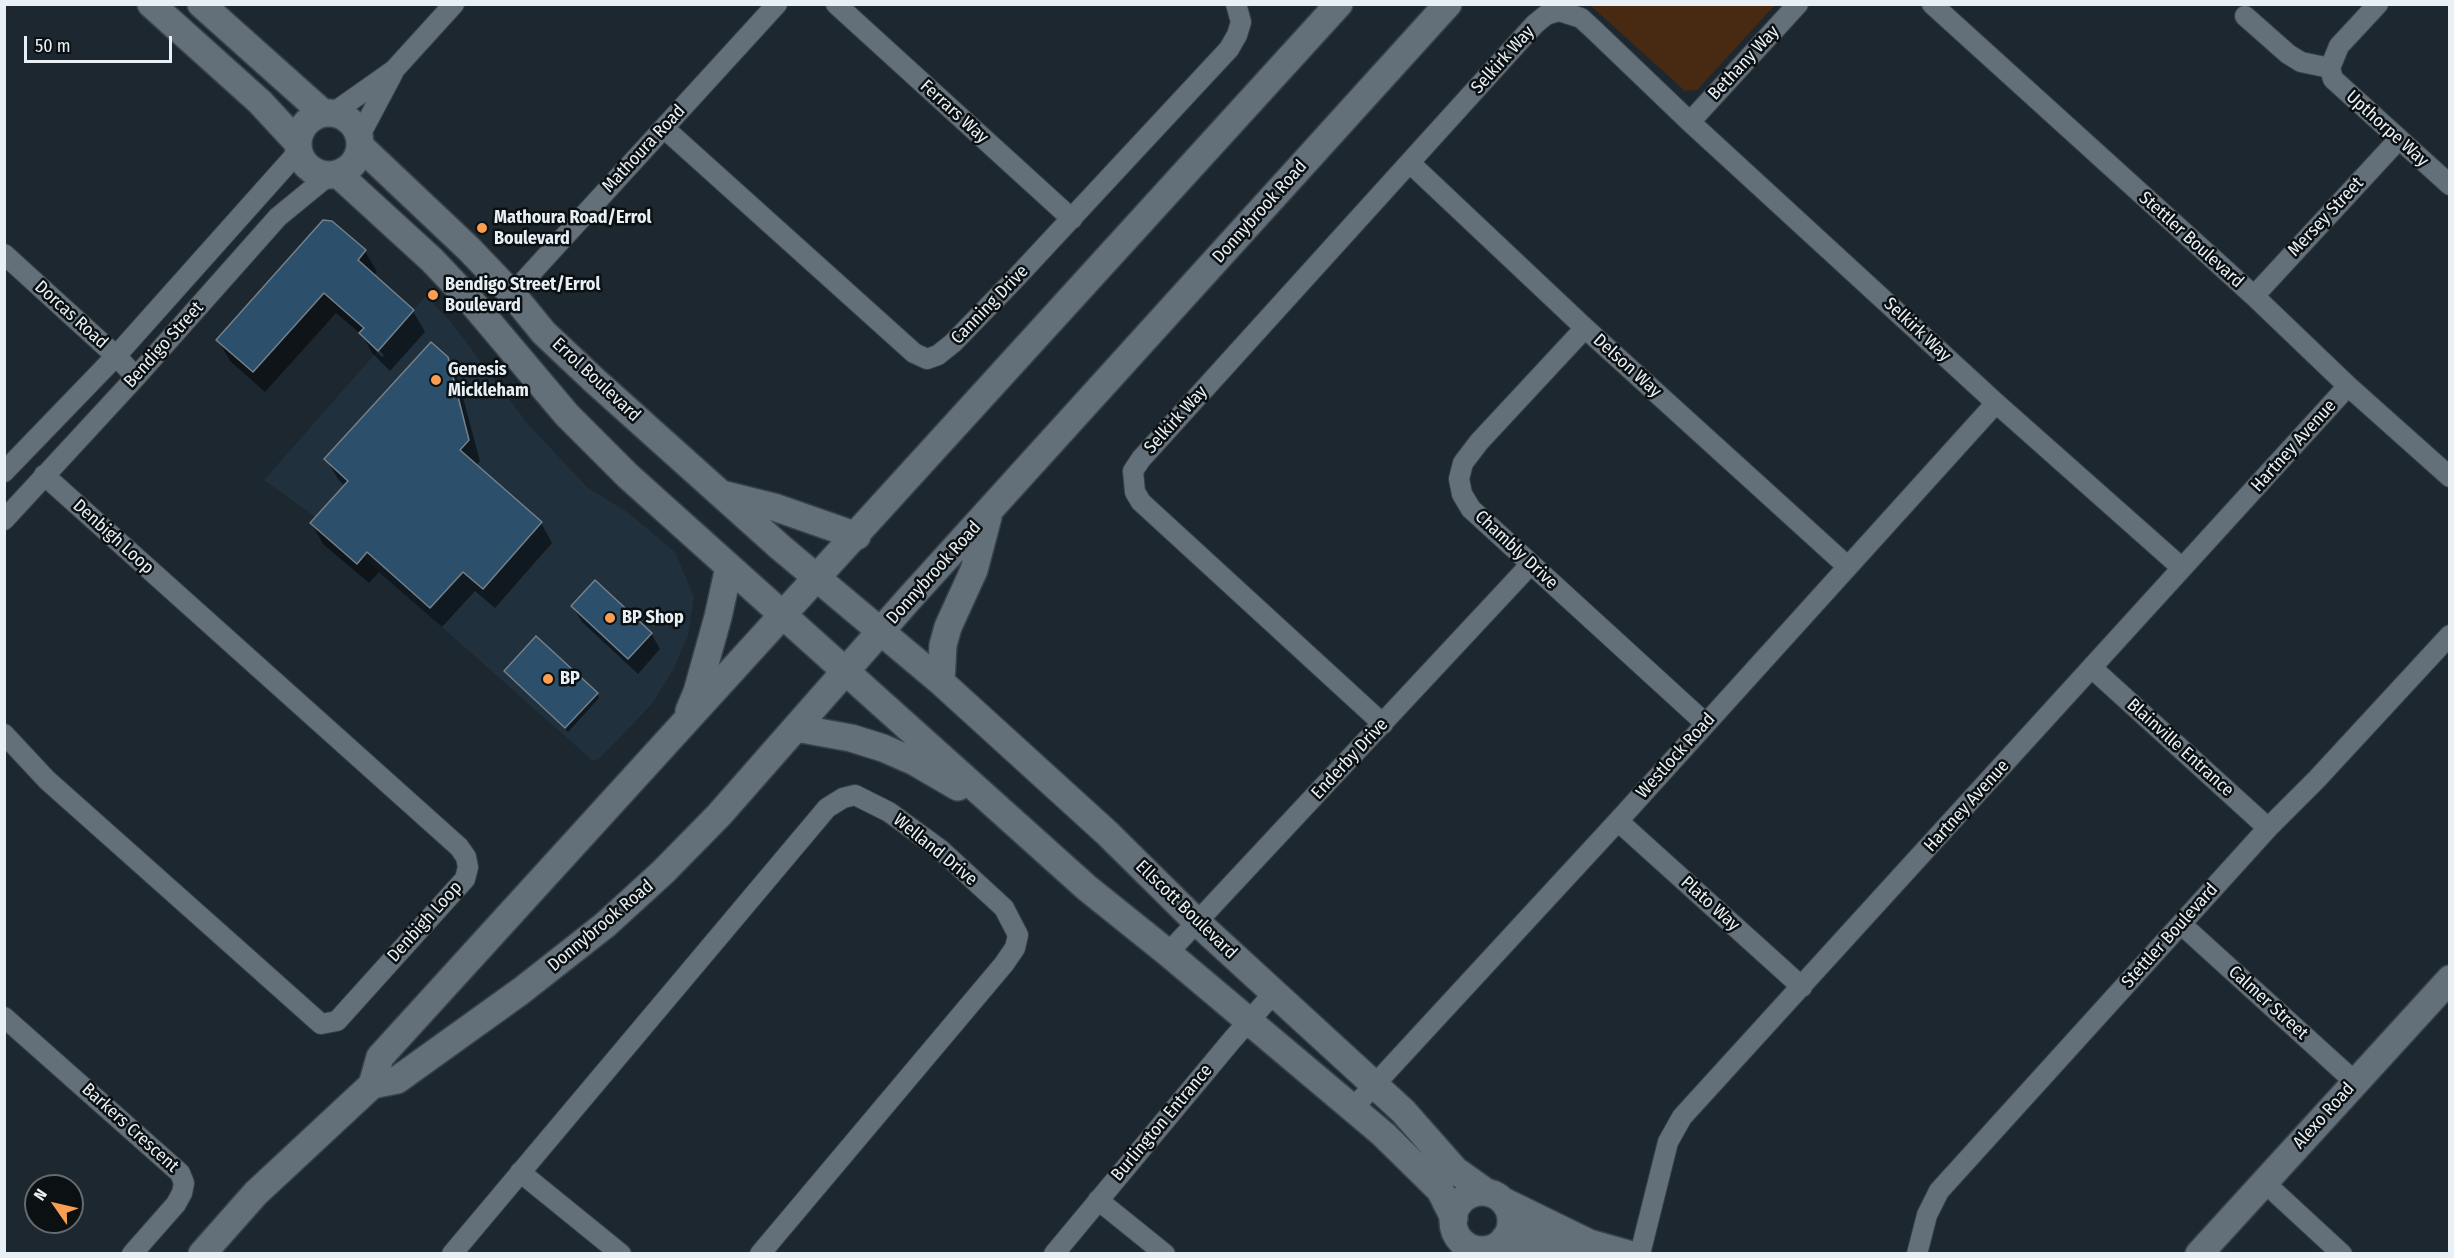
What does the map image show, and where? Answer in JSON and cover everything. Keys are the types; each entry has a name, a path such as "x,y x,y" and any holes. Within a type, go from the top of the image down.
{"street":[{"path":"151,4 260,102 298,147 309,169 318,174 333,175 354,163 360,141 394,70"},
{"name":"Errol Boulevard","path":"201,4 328,113 350,120 360,141 512,294 544,333 722,494 818,578 882,630"},
{"path":"298,147 305,123 313,116 328,113 394,70 454,4"},
{"name":"Mathoura Road","path":"512,294 777,4"},
{"name":"Ferrars Way","path":"836,4 1072,219"},
{"name":"Canning Drive","path":"664,129 914,353 927,359 938,355 953,343 1072,219 1229,49 1241,22 1236,4"},
{"path":"372,1085 380,1057 857,536 1338,4"},
{"name":"Donnybrook Road","path":"202,1254 256,1193 372,1085 397,1080 522,991 605,925 663,872 719,815 882,630 1448,4"},
{"name":"Bethany Way","path":"1690,122 1798,4"},
{"name":"Stettler Boulevard","path":"1932,4 2450,477"},
{"path":"2245,16 2288,54 2301,62 2330,68 2339,46 2378,4"},
{"name":"Selkirk Way","path":"1383,724 1142,501 1135,492 1133,471 1149,450 1535,24 1546,15 1559,10 1570,13 1588,24 1690,122 1996,403 2182,568"},
{"name":"Upthorpe Way","path":"2330,68 2339,86 2450,185"},
{"name":"Mersey Street","path":"2254,296 2399,138"},
{"name":"Bendigo Street","path":"4,472 116,356 298,147"},
{"name":"Delson Way","path":"1410,163 1585,328 1847,566"},
{"path":"333,175 432,260 470,300 567,415 628,476 1087,888 1353,1107 1435,1185 1456,1236 1471,1248 1480,1250 1498,1246 1511,1219 1509,1210 1495,1197 1468,1196 1456,1209 1456,1236"},
{"name":"Bendigo Street","path":"4,520 136,377 278,217 333,175"},
{"name":"Dorcas Road","path":"4,254 136,377"},
{"name":"Chambly Drive","path":"1585,328 1479,442 1463,463 1459,479 1462,494 1471,509 1705,723"},
{"name":"Hartney Avenue","path":"1640,1254 1668,1142 1674,1128 2348,386"},
{"name":"Westlock Road","path":"1353,1107 1618,820 1996,403"},
{"name":"Denbigh Loop","path":"4,734 47,780 321,1024 337,1020 465,879 468,867 466,857 459,847 44,475"},
{"path":"722,494 774,507 857,536"},
{"path":"941,682 946,636 974,570 989,513"},
{"name":"Enderby Drive","path":"1168,953 1531,564"},
{"path":"683,725 700,682 729,567"},
{"name":"Ellscott Boulevard","path":"882,630 1107,833 1273,994 1375,1085 1402,1111 1455,1170 1495,1197 1589,1243 1628,1254"},
{"name":"Stettler Boulevard","path":"1917,1254 1927,1215 1939,1191 2268,828 2317,779 2450,635"},
{"name":"Blainville Entrance","path":"2092,668 2268,828"},
{"path":"796,728 851,738 883,748 915,762 1004,813"},
{"name":"Welland Drive","path":"520,1172 827,808 843,798 855,795 897,817 941,850 1004,908 1018,935 1015,948 1004,964 760,1254"},
{"name":"Plato Way","path":"1618,820 1802,987"},
{"name":"Calmer Street","path":"2181,924 2355,1082"},
{"name":"Alexo Road","path":"2199,1254 2450,979"},
{"name":"Burlington Entrance","path":"1054,1254 1248,1020 1273,994"},
{"name":"Barkers Crescent","path":"4,1017 180,1173 184,1183 176,1204 132,1254"},
{"path":"452,1254 520,1172 621,1254"},
{"path":"2264,1182 2342,1254"},
{"path":"1098,1200 1165,1254"},
{"name":"Ellscott Boulevard","path":"1498,1246 1589,1243"}],"shaded area":[{"path":"1590,5 1775,5 1697,90 1685,91"},
{"path":"426,296 451,322 527,423 588,488 626,511 675,552 694,597 688,635 673,670 652,704 599,759 593,761 328,526 264,480"}],"building":[{"path":"323,220 332,221 366,250 358,260 414,310 378,351 359,333 364,328 324,293 253,372 216,340"},
{"path":"431,342 448,357 469,440 460,450 542,522 483,589 463,572 430,608 367,552 357,564 310,523 348,481 324,459"},
{"path":"595,580 652,633 628,659 571,606"},
{"path":"536,636 598,693 565,728 504,671"}],"place":[{"name":"Mathoura Road/Errol Boulevard","path":"482,228"},
{"name":"Bendigo Street/Errol Boulevard","path":"433,295"},
{"name":"Genesis Mickleham","path":"436,380"},
{"name":"BP Shop","path":"610,618"},
{"name":"BP","path":"548,679"}]}
